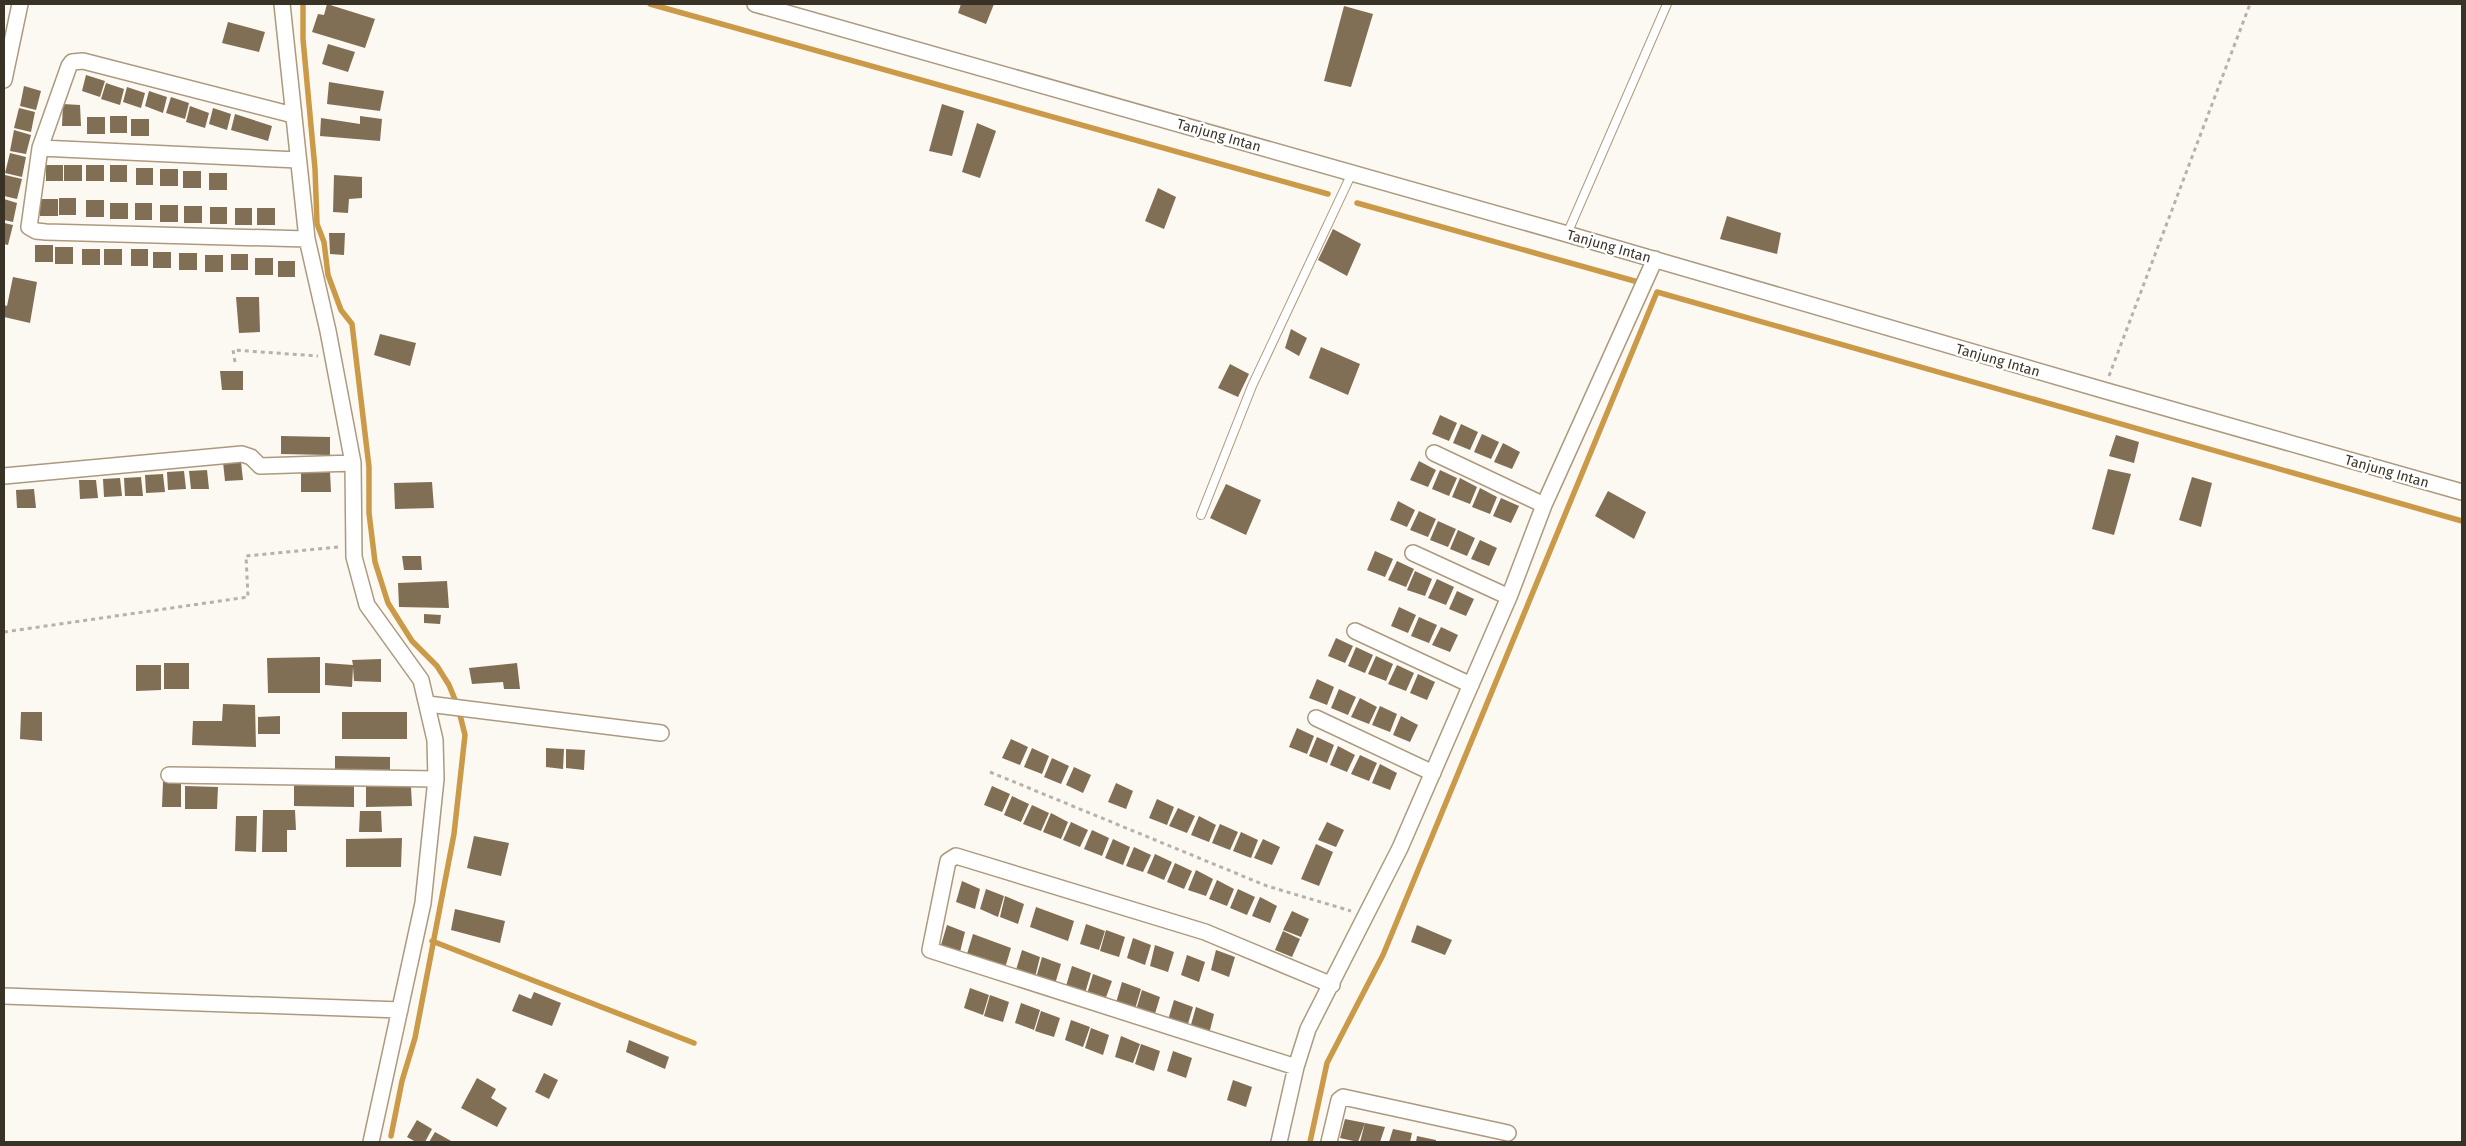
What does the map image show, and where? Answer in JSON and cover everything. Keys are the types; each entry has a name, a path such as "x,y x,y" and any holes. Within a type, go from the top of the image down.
{"street":[{"path":"4,80 20,4"},
{"path":"282,4 307,239 333,357 353,463 354,557 367,605 422,680 435,740 436,779 423,903 371,1142"},
{"name":"Tanjung Intan","path":"755,4 1568,234 2103,390 2462,492"},
{"path":"293,115 83,61 72,62 40,148 29,227 36,231 307,239"},
{"path":"40,148 298,160"},
{"path":"1279,1142 1296,1067 1308,1029 1400,848 1509,597 1544,505 1655,259"},
{"path":"1434,453 1544,505"},
{"path":"4,476 242,454 251,458 260,466 353,463"},
{"path":"1413,553 1509,597"},
{"path":"1355,630 1471,684"},
{"path":"428,704 662,733"},
{"path":"1316,718 1433,773"},
{"path":"169,775 436,779"},
{"path":"1296,1067 930,950 948,861 956,856 1205,932 1332,985"},
{"path":"4,996 400,1010"},
{"path":"1329,1142 1339,1100 1343,1097 1508,1133"}],"lane":[{"path":"1568,234 1667,4"},
{"path":"1201,515 1252,386 1352,173"}],"path":[{"path":"2103,390 2250,4"},
{"path":"235,362 233,350 333,357"},
{"path":"4,632 248,597 246,556 353,545"},
{"path":"990,772 1267,886 1366,916"}],"building":[{"path":"327,4 375,19 365,48 312,32 318,14 324,15"},
{"path":"961,4 994,4 986,24 958,13"},
{"path":"1344,6 1373,14 1351,87 1324,81"},
{"path":"228,22 265,32 259,52 222,43"},
{"path":"328,44 355,52 348,72 322,64"},
{"path":"86,75 105,81 100,97 82,91"},
{"path":"329,82 384,91 380,111 327,104"},
{"path":"106,83 124,89 120,105 101,99"},
{"path":"24,86 41,91 36,110 20,106"},
{"path":"127,87 145,93 141,108 123,102"},
{"path":"149,91 167,97 163,113 145,106"},
{"path":"171,97 189,103 185,119 166,113"},
{"path":"63,104 80,105 81,126 62,126"},
{"path":"942,104 964,111 952,156 929,151"},
{"path":"190,106 209,113 205,128 186,122"},
{"path":"19,108 35,112 31,132 14,128"},
{"path":"213,108 231,114 227,130 209,124"},
{"path":"235,114 272,126 268,141 231,130"},
{"path":"110,116 127,116 127,133 110,133"},
{"path":"360,116 382,119 380,141 320,136 321,118 360,124"},
{"path":"87,117 105,117 105,134 87,134"},
{"path":"131,119 149,119 149,136 131,136"},
{"path":"977,123 996,131 980,178 962,172"},
{"path":"14,130 31,135 26,154 10,151"},
{"path":"10,153 26,157 22,177 5,173"},
{"path":"46,165 63,165 63,181 46,181"},
{"path":"64,165 82,165 82,181 64,181"},
{"path":"86,165 104,165 104,181 86,181"},
{"path":"110,165 127,165 127,182 110,182"},
{"path":"136,168 153,168 153,185 136,185"},
{"path":"160,169 178,169 178,186 160,186"},
{"path":"183,171 201,171 201,188 183,188"},
{"path":"209,173 227,173 227,190 209,190"},
{"path":"5,175 22,179 17,199 4,196"},
{"path":"334,175 362,177 362,198 349,199 348,213 333,212"},
{"path":"1158,188 1176,197 1164,229 1145,221"},
{"path":"59,198 76,198 76,215 59,215"},
{"path":"4,199 17,203 13,222 4,220"},
{"path":"40,199 58,199 58,216 40,216"},
{"path":"86,200 104,200 104,217 86,217"},
{"path":"110,203 128,203 128,219 110,219"},
{"path":"135,203 152,203 152,220 135,220"},
{"path":"160,205 178,205 178,222 160,222"},
{"path":"184,206 202,206 202,223 184,223"},
{"path":"210,207 227,207 227,224 210,224"},
{"path":"235,208 252,208 252,225 235,225"},
{"path":"257,208 275,208 275,225 257,225"},
{"path":"1727,216 1781,233 1777,254 1720,239"},
{"path":"4,223 13,225 8,245 4,244"},
{"path":"1333,229 1361,244 1347,276 1318,260"},
{"path":"329,233 345,233 344,255 330,254"},
{"path":"35,245 53,245 53,262 35,262"},
{"path":"55,247 73,247 73,264 55,264"},
{"path":"82,249 100,249 100,265 82,265"},
{"path":"104,249 122,249 122,265 104,265"},
{"path":"131,249 148,249 148,266 131,266"},
{"path":"153,252 171,252 171,268 153,268"},
{"path":"179,253 197,253 197,270 179,270"},
{"path":"231,254 248,254 248,270 231,270"},
{"path":"205,255 223,255 223,272 205,272"},
{"path":"255,258 273,258 273,275 255,275"},
{"path":"278,261 295,261 295,277 278,277"},
{"path":"13,277 37,282 30,323 4,317 4,305 7,306"},
{"path":"236,297 259,297 260,332 239,333"},
{"path":"1291,329 1307,338 1299,356 1285,348"},
{"path":"380,334 416,343 410,366 374,355"},
{"path":"1321,347 1360,364 1348,395 1309,378"},
{"path":"1230,364 1249,374 1238,397 1218,388"},
{"path":"220,371 243,371 243,390 222,390"},
{"path":"1440,415 1457,423 1449,441 1432,434"},
{"path":"1461,424 1478,432 1470,450 1453,443"},
{"path":"1482,434 1499,442 1491,459 1474,452"},
{"path":"2116,435 2139,442 2134,463 2109,456"},
{"path":"281,436 330,437 330,455 281,454"},
{"path":"1503,443 1520,452 1512,469 1494,462"},
{"path":"1419,461 1436,470 1428,487 1410,480"},
{"path":"223,462 241,462 243,480 225,481"},
{"path":"2108,469 2131,474 2114,535 2092,529"},
{"path":"207,470 209,489 191,489 189,471"},
{"path":"1440,470 1457,478 1449,496 1432,489"},
{"path":"184,471 186,489 168,490 167,472"},
{"path":"330,472 331,492 301,492 301,473"},
{"path":"163,474 165,492 146,493 145,475"},
{"path":"141,477 143,496 125,496 124,478"},
{"path":"2192,477 2212,483 2201,527 2179,520"},
{"path":"120,478 122,496 104,497 103,479"},
{"path":"1460,478 1477,487 1470,504 1452,497"},
{"path":"79,480 96,480 98,498 80,499"},
{"path":"432,482 434,508 395,509 394,483"},
{"path":"1226,484 1261,500 1246,535 1210,518"},
{"path":"1480,488 1497,497 1490,514 1472,507"},
{"path":"34,489 36,508 17,508 16,490"},
{"path":"1608,491 1646,512 1634,539 1595,516"},
{"path":"1501,498 1519,506 1511,523 1493,516"},
{"path":"1398,501 1415,510 1407,527 1390,520"},
{"path":"1419,511 1436,519 1428,537 1410,530"},
{"path":"1438,521 1456,529 1448,547 1430,540"},
{"path":"1458,530 1475,538 1467,556 1450,549"},
{"path":"1480,540 1497,548 1489,566 1471,559"},
{"path":"1375,551 1393,559 1385,577 1367,570"},
{"path":"402,556 421,556 422,570 404,570"},
{"path":"1397,561 1414,569 1406,587 1388,580"},
{"path":"1415,571 1432,579 1425,596 1407,590"},
{"path":"1437,579 1454,587 1446,605 1428,598"},
{"path":"447,581 449,608 399,607 398,583"},
{"path":"1457,591 1474,599 1466,616 1449,609"},
{"path":"1399,607 1416,615 1408,633 1391,626"},
{"path":"424,614 441,615 440,624 424,623"},
{"path":"1419,617 1437,625 1429,643 1411,636"},
{"path":"1441,627 1458,635 1450,652 1432,645"},
{"path":"1336,638 1353,646 1345,663 1328,656"},
{"path":"1356,647 1373,655 1365,673 1348,666"},
{"path":"1376,656 1393,664 1386,681 1368,674"},
{"path":"320,657 320,693 268,693 267,658"},
{"path":"381,659 381,682 354,681 353,667 352,687 325,685 325,663 353,665 352,660"},
{"path":"164,663 189,663 189,689 164,689"},
{"path":"517,663 520,689 504,689 503,682 472,684 469,668"},
{"path":"136,665 161,665 161,690 136,691"},
{"path":"1397,665 1414,673 1406,691 1388,684"},
{"path":"1418,674 1435,682 1427,700 1410,693"},
{"path":"1317,679 1334,687 1327,705 1309,698"},
{"path":"1339,689 1356,697 1348,715 1331,708"},
{"path":"1360,698 1377,707 1369,724 1351,717"},
{"path":"223,704 255,705 256,747 192,745 193,721 222,721"},
{"path":"1380,706 1397,714 1390,732 1372,725"},
{"path":"21,712 42,712 42,741 20,739"},
{"path":"342,712 407,712 407,739 342,739"},
{"path":"280,716 280,734 258,734 258,717"},
{"path":"1401,716 1418,725 1410,742 1393,735"},
{"path":"1297,728 1314,736 1307,754 1289,747"},
{"path":"1317,737 1334,745 1327,763 1309,756"},
{"path":"1011,739 1028,747 1020,765 1002,758"},
{"path":"1338,746 1355,755 1347,772 1330,765"},
{"path":"546,748 564,749 563,769 546,767"},
{"path":"1032,748 1049,756 1042,774 1024,767"},
{"path":"566,749 585,750 584,770 566,768"},
{"path":"1360,755 1377,763 1369,781 1351,774"},
{"path":"335,756 390,757 390,771 335,769"},
{"path":"1052,758 1069,766 1061,784 1044,777"},
{"path":"1380,764 1397,773 1390,790 1372,783"},
{"path":"1074,767 1091,775 1083,793 1066,785"},
{"path":"163,782 181,782 181,807 162,807"},
{"path":"1116,783 1133,791 1126,809 1108,802"},
{"path":"294,785 354,785 354,807 294,806"},
{"path":"366,785 411,787 412,806 366,807"},
{"path":"185,786 218,787 217,809 185,809"},
{"path":"992,786 1010,794 1002,812 984,805"},
{"path":"1012,796 1029,804 1021,822 1004,815"},
{"path":"1157,799 1174,807 1167,825 1149,818"},
{"path":"1032,805 1049,813 1041,831 1023,824"},
{"path":"1178,808 1195,816 1187,833 1169,826"},
{"path":"263,810 295,810 296,830 287,830 287,852 262,852"},
{"path":"360,811 381,811 382,832 359,832"},
{"path":"1051,813 1068,822 1061,839 1043,832"},
{"path":"236,816 257,816 256,852 235,851"},
{"path":"1199,816 1216,825 1209,842 1191,835"},
{"path":"1071,822 1088,830 1080,847 1063,840"},
{"path":"1327,822 1344,830 1336,847 1318,840"},
{"path":"1220,824 1238,832 1230,850 1212,843"},
{"path":"1092,830 1109,838 1102,856 1084,849"},
{"path":"1241,832 1258,840 1251,858 1233,851"},
{"path":"474,836 509,843 501,876 467,868"},
{"path":"402,838 401,867 346,867 346,839"},
{"path":"1113,839 1130,847 1123,865 1105,858"},
{"path":"1263,839 1280,847 1272,865 1254,858"},
{"path":"1316,844 1333,852 1319,886 1301,879"},
{"path":"1134,847 1151,855 1143,872 1126,866"},
{"path":"1155,854 1172,862 1164,880 1147,873"},
{"path":"1175,863 1192,871 1184,889 1167,882"},
{"path":"1196,870 1213,879 1206,896 1188,890"},
{"path":"1217,880 1234,889 1227,906 1209,899"},
{"path":"962,881 980,889 975,909 956,902"},
{"path":"986,889 1004,896 998,917 980,909"},
{"path":"1238,889 1255,897 1247,915 1230,908"},
{"path":"1005,896 1024,904 1018,924 1000,917"},
{"path":"1260,897 1277,906 1270,923 1252,916"},
{"path":"1036,907 1074,921 1068,941 1030,927"},
{"path":"455,909 505,921 500,943 451,930"},
{"path":"1292,911 1309,919 1301,937 1283,930"},
{"path":"1086,924 1105,931 1099,950 1080,944"},
{"path":"947,925 965,932 960,952 941,945"},
{"path":"1417,925 1452,940 1445,955 1411,942"},
{"path":"1106,930 1125,937 1119,957 1100,951"},
{"path":"1283,931 1300,939 1292,957 1275,950"},
{"path":"973,934 1011,948 1005,968 967,954"},
{"path":"1133,938 1151,945 1145,965 1127,958"},
{"path":"1155,945 1174,952 1168,972 1150,966"},
{"path":"1022,950 1040,957 1035,977 1016,970"},
{"path":"1216,950 1235,957 1229,977 1211,970"},
{"path":"1187,955 1205,962 1199,982 1181,975"},
{"path":"1042,957 1061,964 1055,984 1036,978"},
{"path":"1072,966 1091,973 1085,993 1066,986"},
{"path":"1093,974 1112,981 1105,1000 1087,994"},
{"path":"1122,982 1141,989 1135,1009 1116,1003"},
{"path":"970,988 989,995 983,1015 964,1008"},
{"path":"1142,990 1160,997 1154,1017 1136,1010"},
{"path":"534,992 561,1003 552,1026 512,1011 519,994 531,999"},
{"path":"990,995 1009,1002 1003,1022 984,1016"},
{"path":"1174,1000 1193,1007 1187,1027 1168,1020"},
{"path":"1021,1003 1040,1010 1034,1030 1015,1023"},
{"path":"1196,1007 1214,1014 1209,1034 1190,1028"},
{"path":"1041,1011 1060,1018 1054,1037 1035,1031"},
{"path":"1071,1020 1090,1027 1083,1047 1065,1040"},
{"path":"1091,1028 1109,1035 1103,1055 1085,1048"},
{"path":"1121,1036 1140,1044 1133,1063 1115,1057"},
{"path":"629,1040 669,1057 665,1069 626,1052"},
{"path":"1141,1044 1160,1051 1154,1071 1135,1064"},
{"path":"1173,1051 1192,1058 1186,1078 1167,1071"},
{"path":"544,1073 558,1080 549,1099 535,1092"},
{"path":"477,1078 496,1089 491,1098 507,1108 497,1127 461,1108"},
{"path":"1233,1080 1252,1087 1246,1107 1227,1100"},
{"path":"1345,1119 1365,1123 1358,1142 1340,1138"},
{"path":"417,1120 432,1129 425,1142 416,1142 407,1137"},
{"path":"1365,1123 1385,1127 1380,1142 1360,1142"},
{"path":"1393,1129 1412,1133 1410,1142 1389,1142"},
{"path":"435,1132 453,1142 429,1142"},
{"path":"1417,1136 1436,1140 1436,1142 1416,1142"}],"waterway":[{"path":"303,4 303,39 315,169 317,224 324,242 328,275 341,310 352,324 369,467 369,513 375,562 388,603 412,641 437,666 449,685 458,707 465,735 454,834 415,1038 402,1081 391,1136"},
{"path":"650,4 1328,194"},
{"path":"1357,203 1638,282"},
{"path":"1310,1142 1327,1063 1383,955 1657,292 2462,521"},
{"path":"432,941 694,1043"}]}
